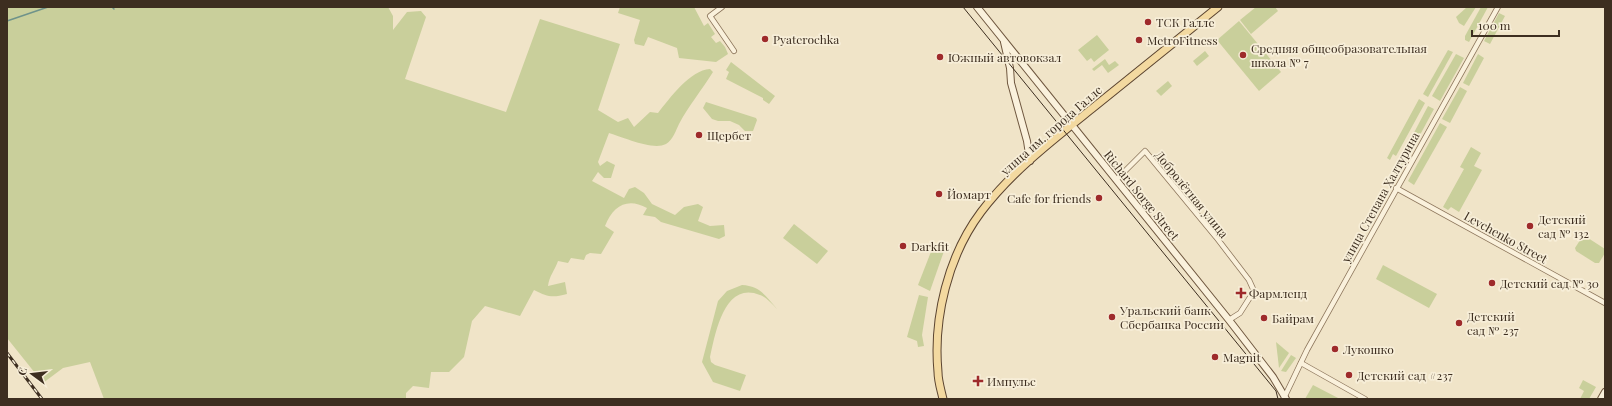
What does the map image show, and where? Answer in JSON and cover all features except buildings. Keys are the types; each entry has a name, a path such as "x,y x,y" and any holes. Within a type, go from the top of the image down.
{"main road":[{"name":"Richard Sorge Street","path":"977,7 1229,320 1273,377 1285,398"},
{"name":"улица им. города Галле","path":"943,399 938,373 938,324 943,297 951,270 963,243 980,213 1002,187 1072,124 1218,7"},
{"path":"1004,40 1010,68 1011,83 1030,161"},
{"path":"1601,399 1605,392"}],"street":[{"path":"722,7 710,16 734,51"},
{"name":"улица Степана Халтурина","path":"1285,398 1301,363 1396,188 1498,7"},
{"name":"Добролётная улица","path":"1116,180 1145,152 1249,280 1254,291 1240,313 1229,320"},
{"name":"Levchenko Street","path":"1396,188 1605,303"},
{"path":"1301,363 1365,399"}],"green space":[{"path":"7,7 388,7 393,16 393,30 407,12 421,11 426,17 405,79 506,112 540,19 620,44 598,110 618,122 628,118 634,127 650,112 658,113 674,93 688,79 695,74 710,69 713,72 687,110 671,140 666,144 654,146 646,145 609,133 598,162 600,166 607,161 615,165 611,178 604,178 598,172 592,181 624,198 629,189 635,187 644,193 652,204 675,215 684,207 698,204 703,207 698,221 710,226 724,225 725,236 719,239 661,222 655,217 643,215 647,208 640,205 633,203 622,205 612,213 605,226 614,232 601,254 590,253 586,255 584,260 571,258 568,263 558,261 548,286 565,282 567,294 550,296 534,290 520,316 485,306 472,321 464,357 449,372 431,372 429,388 413,386 406,393 406,399 104,399 90,362 63,368 43,383 7,338"},
{"path":"620,7 694,7 704,26 708,23 715,34 711,37 716,43 720,41 728,54 716,62 679,58 677,48 648,37 644,46 635,44 634,40 640,20 618,13"},
{"path":"1256,7 1275,7 1278,11 1251,34 1240,20"},
{"path":"1467,7 1476,7 1464,26 1459,23 1456,17"},
{"path":"1481,7 1488,7 1469,42 1465,40 1465,36"},
{"path":"1499,13 1505,16 1490,44 1484,41"},
{"path":"1239,21 1281,72 1259,91 1217,40"},
{"path":"1097,35 1109,50 1094,62 1091,58 1087,61 1078,50"},
{"path":"1448,50 1453,52 1428,97 1423,94"},
{"path":"1205,51 1209,56 1197,66 1193,61"},
{"path":"1456,54 1464,58 1440,101 1432,96"},
{"path":"1478,54 1484,58 1469,86 1463,83"},
{"path":"1105,59 1109,65 1115,61 1119,65 1108,73 1102,65 1094,71 1092,69"},
{"path":"731,62 775,96 769,104 763,100 763,98 726,79 729,72 726,70"},
{"path":"1168,81 1172,86 1161,96 1156,91"},
{"path":"1460,87 1467,91 1450,123 1442,119"},
{"path":"1419,99 1425,103 1396,156 1393,154 1390,160 1387,158"},
{"path":"706,102 756,118 757,120 753,131 745,131 739,125 730,121 718,121 712,119 703,108"},
{"path":"1428,106 1434,109 1401,170 1396,167"},
{"path":"1440,123 1447,127 1414,185 1408,181"},
{"path":"1471,147 1481,153 1474,166 1482,170 1459,212 1451,207 1448,210 1443,207 1464,169 1460,167"},
{"path":"794,224 828,251 817,264 783,238"},
{"path":"1585,236 1605,249 1605,253 1599,263 1595,263 1576,251 1575,248 1582,237"},
{"path":"934,244 944,251 930,291 918,285"},
{"path":"1383,265 1437,294 1429,308 1376,279"},
{"path":"742,285 754,287 762,292 777,309 762,296 748,292 738,295 730,302 723,312 715,336 710,357 711,362 715,365 746,375 740,391 713,382 702,362 718,301 727,291"},
{"path":"919,295 928,297 922,335 924,346 918,347 917,341 907,337"},
{"path":"1276,342 1289,353 1279,368"},
{"path":"1291,355 1296,358 1286,372 1281,371"},
{"path":"1583,380 1596,387 1589,399 1580,399 1584,391 1579,388"},
{"path":"1313,385 1340,399 1305,399"}],"waterway":[{"path":"7,21 48,7"}],"tram line":[{"path":"963,7 1276,391 1278,399"}],"railway":[{"path":"7,353 42,399"}],"place":[{"name":"ТСК Галле","path":"1148,22"},
{"name":"Pyaterochka","path":"765,39"},
{"name":"MetroFitness","path":"1139,40"},
{"name":"Средняя общеобразовательная школа № 7","path":"1243,55"},
{"name":"Южный автовокзал","path":"940,57"},
{"name":"Щербет","path":"699,135"},
{"name":"Йомарт","path":"939,194"},
{"name":"Cafe for friends","path":"1099,198"},
{"name":"Детский сад № 132","path":"1530,226"},
{"name":"Darkfit","path":"903,246"},
{"name":"Детский сад № 30","path":"1492,283"},
{"name":"Фармленд","path":"1241,293"},
{"name":"Уральский банк Сбербанка России","path":"1112,317"},
{"name":"Байрам","path":"1264,318"},
{"name":"Детский сад № 237","path":"1459,323"},
{"name":"Лукошко","path":"1335,349"},
{"name":"Magnit","path":"1215,357"},
{"name":"Детский сад #237","path":"1349,375"},
{"name":"Импульс","path":"978,381"}]}
